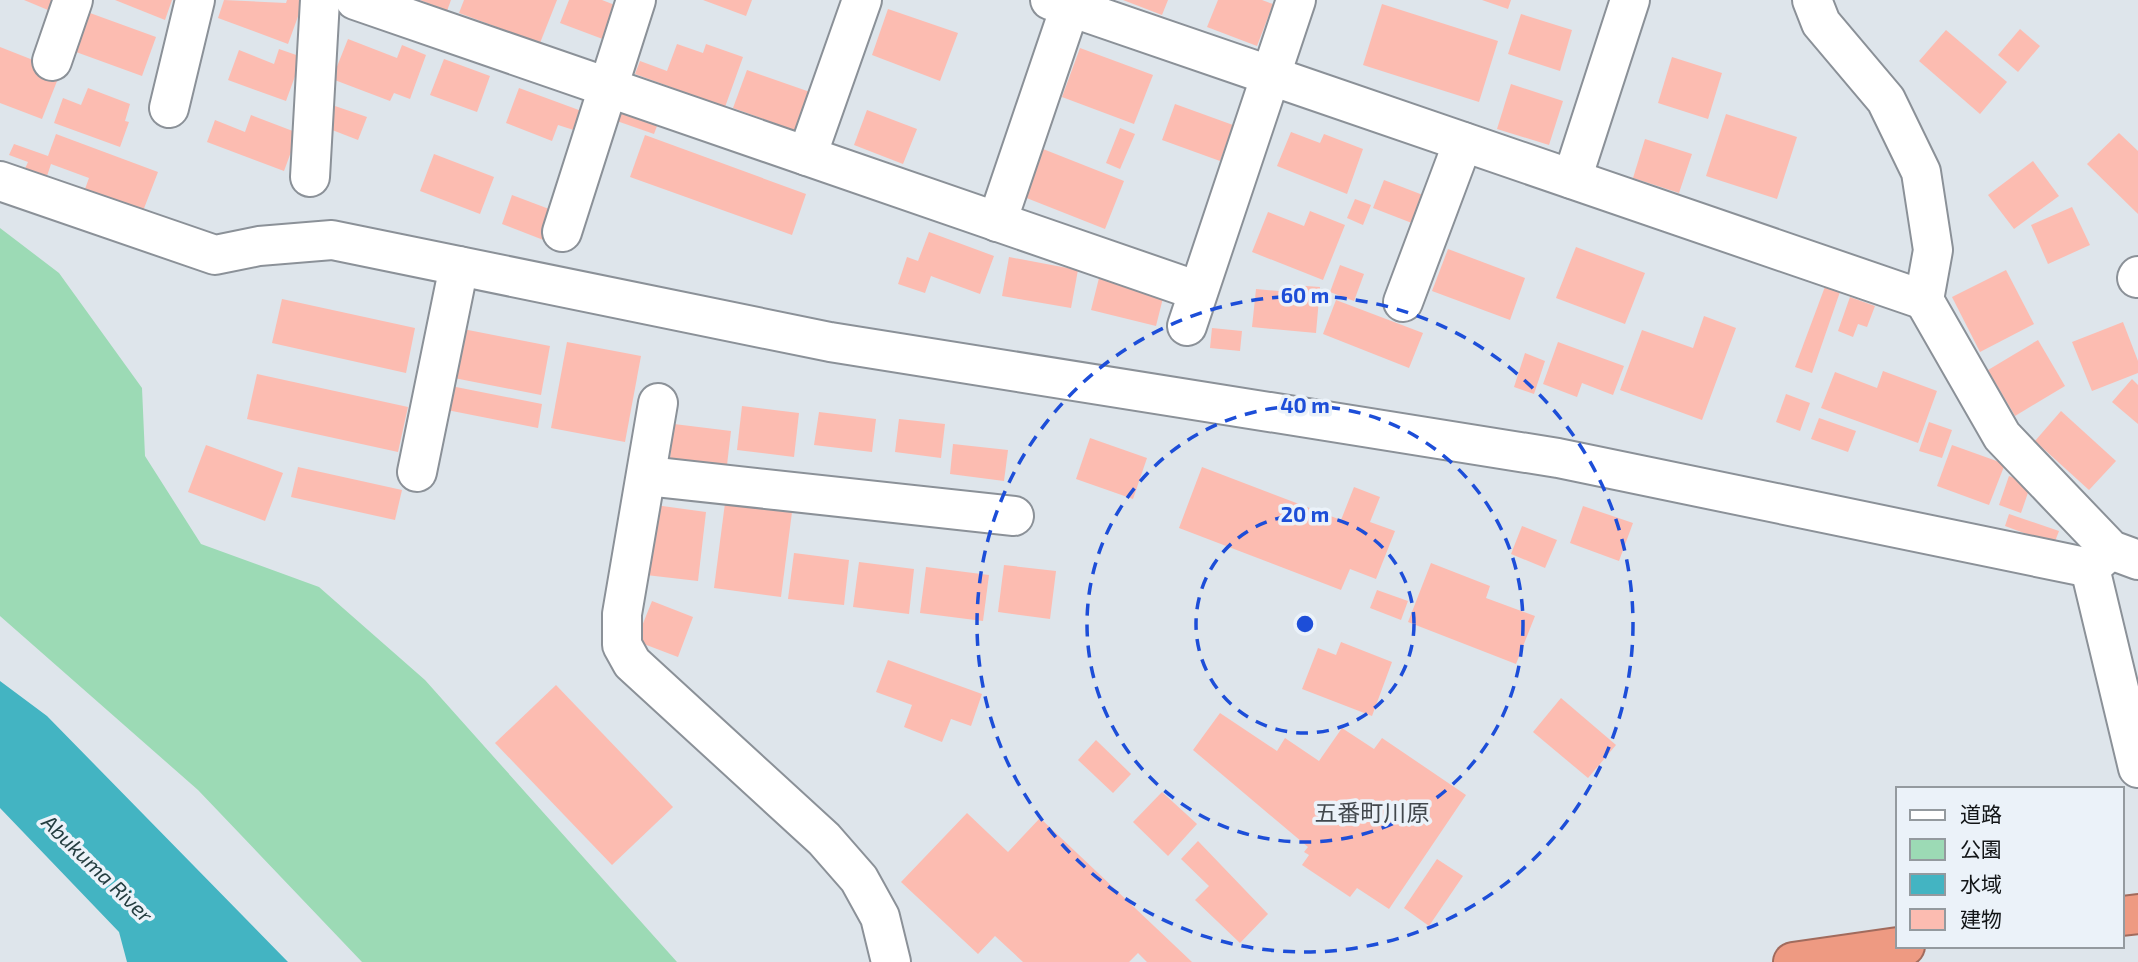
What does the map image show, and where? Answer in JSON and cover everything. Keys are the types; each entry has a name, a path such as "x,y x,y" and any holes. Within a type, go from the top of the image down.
{"highway":[{"path":"1815,960 1896,947"}],"street":[{"path":"52,61 73,0"},
{"path":"169,108 195,0"},
{"path":"310,177 320,0"},
{"path":"355,0 997,222 1192,308 1296,0"},
{"path":"562,232 606,86 636,0"},
{"path":"807,156 862,0"},
{"path":"1572,180 1630,0"},
{"path":"1812,0 1821,23 1886,100 1921,172 1933,250 1924,300 2002,436 2113,559 2138,768"},
{"path":"997,222 1060,4 1924,300"},
{"path":"1403,302 1463,142"},
{"path":"0,181 215,255 259,246 332,240 830,342 1558,458 2113,559"},
{"path":"417,472 459,266"},
{"path":"659,403 627,572 622,614 622,645 632,663 824,839 859,879 880,917 891,962"},
{"path":"647,476 1014,516"}],"green space":[{"path":"0,228 59,273 142,388 145,456 201,544 319,587 425,680 677,962 362,962 198,790 0,616"}],"water":[{"name":"Abukuma River","path":"0,681 47,716 288,962 127,962 119,932 0,808"}],"building":[{"path":"24,0 52,0 48,10"},
{"path":"115,0 172,0 165,20"},
{"path":"224,0 286,3 287,0 304,0 288,44 218,18"},
{"path":"420,0 451,0 447,11"},
{"path":"464,0 557,0 540,43 459,13"},
{"path":"569,0 602,0 620,7 608,41 560,23"},
{"path":"703,0 752,0 746,16"},
{"path":"1123,0 1168,0 1162,15"},
{"path":"1218,0 1262,0 1273,4 1257,46 1207,27"},
{"path":"1482,0 1511,0 1508,9"},
{"path":"1382,4 1498,41 1479,102 1363,65"},
{"path":"888,9 958,33 940,81 872,55"},
{"path":"90,13 156,37 142,76 76,52"},
{"path":"1521,14 1572,30 1560,71 1508,54"},
{"path":"2020,29 2040,46 2018,72 1998,55"},
{"path":"1946,30 2007,82 1980,114 1919,61"},
{"path":"348,39 397,58 402,45 426,55 410,99 394,93 390,101 332,79"},
{"path":"677,44 703,53 706,44 743,57 725,107 635,74 640,61 667,71"},
{"path":"0,47 61,71 42,119 0,103"},
{"path":"1080,48 1153,75 1134,124 1062,97"},
{"path":"279,49 302,57 286,101 228,80 239,50 274,64"},
{"path":"1672,57 1722,73 1708,119 1658,103"},
{"path":"444,59 490,76 477,112 430,95"},
{"path":"747,70 810,92 796,131 733,108"},
{"path":"1511,84 1563,101 1549,145 1497,129"},
{"path":"88,88 130,104 125,121 129,122 120,147 54,123 63,98 81,105"},
{"path":"519,88 587,113 580,132 558,125 552,141 506,123"},
{"path":"621,104 660,118 654,134 614,120"},
{"path":"1175,104 1233,125 1220,161 1162,140"},
{"path":"335,106 367,117 358,140 327,128"},
{"path":"867,110 917,129 903,164 854,145"},
{"path":"1726,114 1797,137 1777,199 1706,176"},
{"path":"251,115 298,133 284,171 207,142 215,120 245,132"},
{"path":"1120,128 1135,134 1120,169 1106,163"},
{"path":"1291,132 1320,143 1324,134 1363,149 1347,194 1277,166"},
{"path":"2119,133 2138,151 2138,214 2087,164"},
{"path":"56,134 158,172 143,211 85,189 89,178 51,164 46,179 24,171 28,162 9,155 14,144 48,156"},
{"path":"645,135 806,194 792,235 630,177"},
{"path":"1645,139 1692,154 1679,193 1633,178"},
{"path":"1043,149 1124,181 1105,229 1024,197"},
{"path":"434,154 494,177 480,214 420,191"},
{"path":"2033,161 2059,196 2014,229 1988,195"},
{"path":"1384,180 1428,197 1417,225 1373,208"},
{"path":"512,195 557,212 546,241 502,224"},
{"path":"1355,199 1371,205 1363,225 1347,218"},
{"path":"2072,207 2090,245 2048,264 2031,225"},
{"path":"1310,211 1345,225 1323,280 1252,252 1268,212 1304,226"},
{"path":"929,232 994,256 980,294 931,276 925,293 898,284 907,257 918,261"},
{"path":"1576,247 1645,273 1625,324 1556,298"},
{"path":"1448,249 1525,278 1510,320 1432,291"},
{"path":"1009,257 1078,270 1071,308 1002,296"},
{"path":"1340,265 1364,274 1354,301 1330,292"},
{"path":"2006,270 2034,324 1980,352 1952,297"},
{"path":"1100,274 1165,290 1156,326 1091,310"},
{"path":"1826,284 1841,289 1812,373 1795,367"},
{"path":"1291,285 1320,287 1316,333 1252,327 1256,289 1290,292"},
{"path":"1850,297 1875,306 1867,327 1858,324 1853,337 1838,331"},
{"path":"282,299 415,328 406,373 272,343"},
{"path":"1336,300 1423,333 1409,368 1323,334"},
{"path":"1704,316 1736,328 1702,420 1620,390 1642,330 1693,348"},
{"path":"2123,322 2138,361 2138,373 2092,391 2072,342"},
{"path":"1212,328 1242,331 1240,351 1210,348"},
{"path":"463,329 550,346 541,395 454,378"},
{"path":"2038,340 2065,386 2015,416 1988,370"},
{"path":"567,342 641,356 625,442 551,428"},
{"path":"1558,342 1624,366 1613,395 1582,383 1577,397 1543,384"},
{"path":"1525,353 1545,361 1534,394 1514,387"},
{"path":"1883,371 1937,391 1918,443 1821,408 1835,372 1877,388"},
{"path":"257,374 408,407 398,452 247,419"},
{"path":"2132,379 2138,385 2138,424 2112,402"},
{"path":"451,386 542,404 538,428 447,410"},
{"path":"1786,394 1810,403 1800,431 1776,422"},
{"path":"742,406 799,413 794,457 737,450"},
{"path":"2061,411 2116,461 2089,490 2035,441"},
{"path":"819,412 876,419 872,452 814,445"},
{"path":"1819,418 1856,431 1848,452 1811,439"},
{"path":"899,419 945,424 941,458 895,452"},
{"path":"1929,422 1952,430 1942,458 1919,451"},
{"path":"674,424 731,431 727,465 670,458"},
{"path":"1090,438 1147,458 1133,499 1076,479"},
{"path":"953,444 1008,450 1004,481 950,474"},
{"path":"206,445 283,473 265,521 188,492"},
{"path":"1952,445 2005,464 1989,505 1937,486"},
{"path":"298,467 402,490 395,520 291,497"},
{"path":"1202,467 1341,520 1354,487 1380,497 1370,522 1395,531 1376,579 1350,569 1341,590 1179,528"},
{"path":"2009,476 2031,484 2021,513 1999,505"},
{"path":"725,503 792,512 781,597 714,588"},
{"path":"655,505 706,512 698,581 646,575"},
{"path":"1583,506 1633,523 1619,561 1570,543"},
{"path":"2009,514 2059,531 2054,544 2005,526"},
{"path":"1522,526 1557,540 1545,568 1511,554"},
{"path":"794,553 849,560 844,605 788,599"},
{"path":"859,562 914,569 909,614 853,607"},
{"path":"1431,563 1490,586 1486,598 1535,616 1516,664 1408,622"},
{"path":"1004,565 1056,571 1050,619 998,612"},
{"path":"926,567 989,575 983,621 920,613"},
{"path":"1377,590 1408,601 1401,620 1370,608"},
{"path":"652,601 693,617 678,657 636,641"},
{"path":"1341,642 1392,662 1372,716 1302,689 1318,648 1336,655"},
{"path":"888,660 982,694 971,726 951,719 942,742 904,727 912,705 876,692"},
{"path":"556,685 673,807 612,865 495,743"},
{"path":"1561,698 1616,745 1588,778 1533,732"},
{"path":"1220,713 1277,751 1285,738 1319,761 1342,728 1374,749 1382,738 1466,795 1389,909 1357,888 1350,897 1302,865 1309,855 1304,852 1308,847 1193,750"},
{"path":"1096,740 1131,774 1113,793 1078,760"},
{"path":"1162,792 1197,824 1168,856 1133,822"},
{"path":"967,813 1008,852 1040,818 1192,962 1147,962 1138,953 1129,962 1023,962 995,936 978,954 901,882"},
{"path":"1198,841 1268,914 1240,943 1195,900 1209,886 1181,859"},
{"path":"1437,859 1463,876 1429,926 1404,908"}],"district":[{"name":"五番町川原","path":"1372,813"}]}
